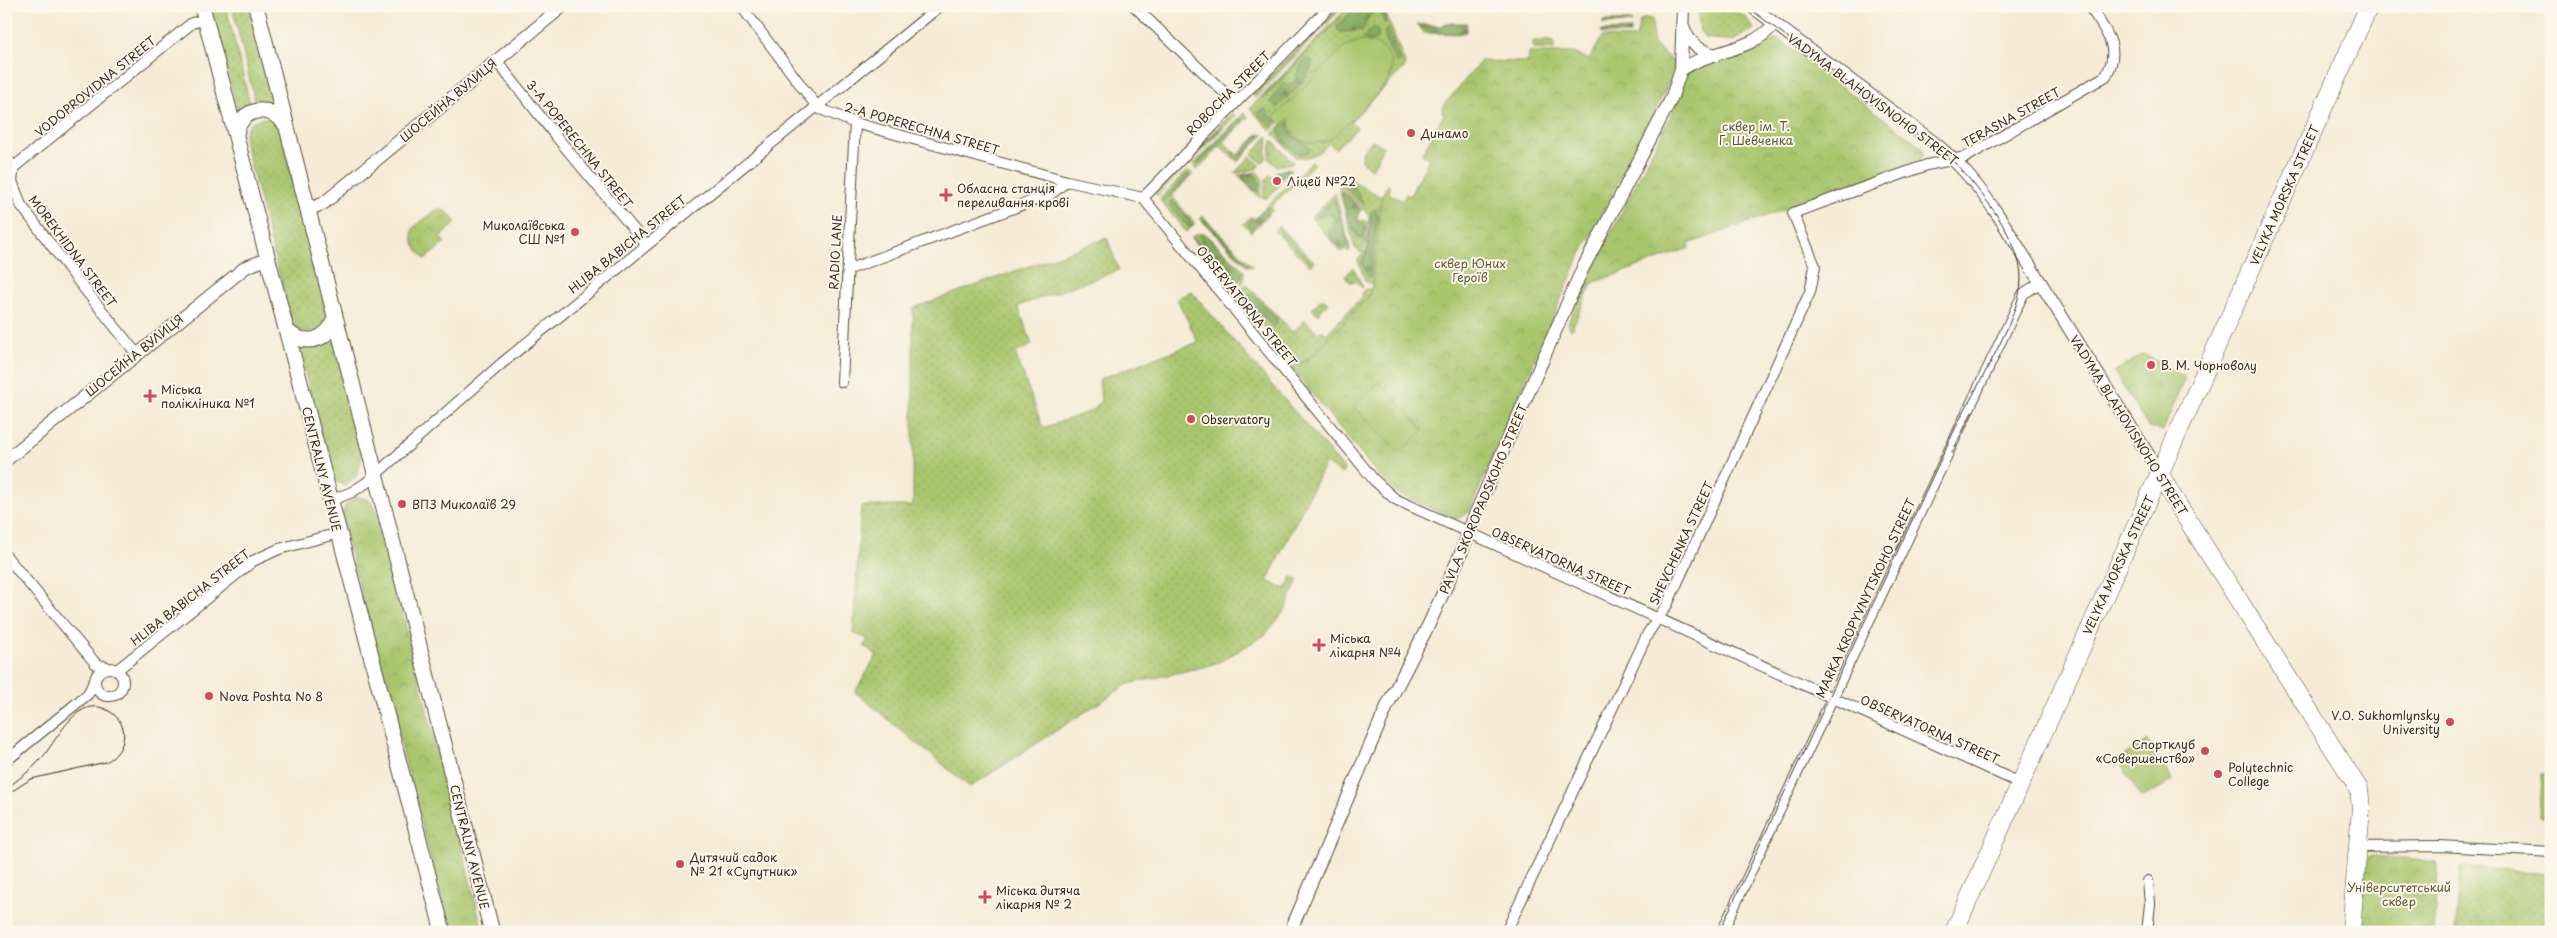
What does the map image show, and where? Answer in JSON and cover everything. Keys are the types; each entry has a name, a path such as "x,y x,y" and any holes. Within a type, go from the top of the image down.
{"highway":[{"name":"VELYKA MORSKA STREET","path":"1954,932 2148,503 2159,472 2369,6"},
{"name":"VADYMA BLAHOVISNOHO STREET","path":"2159,472 2171,494 2359,789 2361,808 2351,932"}],"main road":[{"name":"CENTRALNY AVENUE","path":"256,6 492,932"},
{"name":"CENTRALNY AVENUE","path":"204,12 442,932"},
{"path":"236,134 244,117 255,111 272,112 286,125"},
{"path":"287,331 299,339 314,340 328,332 335,318"}],"street":[{"name":"ШОСЕЙНА ВУЛИЦЯ","path":"308,210 324,203 563,6"},
{"path":"741,6 818,108"},
{"name":"HLIBA BABICHA STREET","path":"330,501 352,492 376,473 460,399 646,244 818,108 940,6"},
{"name":"ROBOCHA STREET","path":"1143,198 1330,6"},
{"name":"PAVLA SKOROPADSKOHO STREET","path":"1290,932 1388,704 1429,624 1582,270 1671,99 1681,70 1683,6"},
{"name":"VADYMA BLAHOVISNOHO STREET","path":"1751,6 1955,159 1988,199 2159,472"},
{"name":"TERASNA STREET","path":"1793,213 1927,165 1955,159 1978,151 2106,76 2111,66 2112,41 2089,6"},
{"path":"1136,7 1228,96 1236,101"},
{"name":"VODOPROVIDNA STREET","path":"6,181 14,167 204,12"},
{"path":"1682,24 1686,35 1695,46 1716,55"},
{"path":"1681,70 1696,60 1716,55 1761,38 1774,24"},
{"name":"3-A POPERECHNA STREET","path":"496,60 555,135 646,244"},
{"name":"2-A POPERECHNA STREET","path":"818,108 855,123 1067,181 1143,198"},
{"name":"RADIO LANE","path":"842,382 855,123"},
{"path":"6,158 14,167"},
{"name":"MOREKHIDNA STREET","path":"14,167 12,181 21,205 136,353"},
{"path":"847,270 1051,194 1067,181"},
{"name":"OBSERVATORNA STREET","path":"1143,198 1374,480 1395,499 1468,534 2020,783"},
{"name":"SHEVCHENKA STREET","path":"1506,932 1645,639 1658,619 1814,281 1814,266 1811,255 1793,213"},
{"name":"ШОСЕЙНА ВУЛИЦЯ","path":"6,460 136,353 246,267 268,259"},
{"name":"MARKA KROPYVNYTSKOHO STREET","path":"1722,932 2023,294 2040,283"},
{"name":"HLIBA BABICHA STREET","path":"112,669 253,561 279,548 339,533"},
{"path":"6,556 96,664 112,669 123,678 122,688 114,695 88,694"},
{"path":"96,664 95,679 101,694"},
{"path":"6,760 88,694 98,672 112,669"},
{"path":"2358,847 2439,846 2551,852"},
{"path":"2147,932 2150,904 2148,881"}],"green space":[{"path":"210,6 226,6 250,104 238,113"},
{"path":"232,6 249,6 273,102 255,102"},
{"path":"1338,6 1344,6 1255,98 1252,93"},
{"path":"1349,6 1383,6 1406,66 1350,122 1357,128 1335,149 1329,143 1310,156 1295,157 1273,133 1289,117 1321,143 1332,138 1390,77 1391,65 1380,46 1359,41 1274,118 1279,123 1271,131 1250,108"},
{"path":"1357,6 1382,6 1387,21 1385,24 1380,11 1377,11 1369,17 1363,30 1340,32 1337,29 1338,25"},
{"path":"1697,6 1730,8 1743,15 1754,29 1733,41 1705,38 1700,31"},
{"path":"1338,8 1339,10 1254,95 1259,87"},
{"path":"1341,17 1267,95 1261,99"},
{"name":"сквер Юних Героїв","path":"1645,18 1652,19 1653,44 1675,63 1671,79 1577,262 1469,512 1459,518 1452,518 1395,492 1379,476 1291,368 1308,360 1369,296 1372,285 1381,197 1388,185 1391,187 1388,193 1402,201 1406,194 1410,196 1429,159 1422,154 1444,114 1442,112 1443,106 1481,61 1528,62 1529,53 1574,53 1589,60 1602,37 1636,38 1640,21"},
{"path":"1603,21 1631,21 1632,23 1603,24"},
{"path":"1445,23 1467,23 1466,32 1458,34 1423,33 1417,24 1442,26"},
{"path":"1447,24 1465,24 1465,30 1456,33 1442,33 1418,26 1439,27"},
{"path":"1374,27 1378,31 1376,38 1367,40 1362,38"},
{"path":"1388,27 1400,62 1397,63 1386,41 1385,31"},
{"path":"1631,30 1630,34 1602,34 1601,31"},
{"name":"сквер ім. Т. Г. Шевченка","path":"1778,39 1922,147 1924,155 1919,160 1689,244 1690,248 1584,286 1676,105 1688,70"},
{"path":"1359,41 1374,43 1387,53 1391,66 1389,79 1371,100 1332,138 1317,143 1304,141 1293,132 1289,118 1282,125 1274,117 1345,46"},
{"path":"1533,41 1554,41 1554,49 1533,49"},
{"path":"1306,60 1312,60 1311,67 1299,85 1278,107 1270,102 1284,82 1289,85 1294,82 1301,65"},
{"path":"1265,109 1276,122 1272,127 1259,116 1259,112"},
{"path":"1232,113 1235,116 1191,161 1188,158"},
{"path":"1244,113 1248,117 1224,142 1232,150 1229,154 1220,146 1197,170 1193,164"},
{"path":"265,118 271,119 280,130 327,313 322,327 318,330 305,332 297,328 291,321 244,139 248,126 253,121"},
{"path":"1241,118 1243,122 1197,165 1199,161"},
{"path":"1288,122 1290,132 1312,150 1300,155 1285,144 1278,131"},
{"path":"1222,126 1220,130 1192,158 1191,155"},
{"path":"1258,134 1264,134 1238,162 1230,155 1233,151 1238,155"},
{"path":"1258,135 1261,136 1239,160 1234,157 1233,152 1239,156"},
{"path":"1268,136 1266,159 1262,163 1252,154"},
{"path":"1272,140 1293,163 1276,166 1269,159"},
{"path":"1372,140 1383,146 1372,170 1361,160 1363,151"},
{"path":"1250,156 1260,165 1256,169 1235,173"},
{"path":"1311,162 1314,164 1271,207 1273,210 1251,232 1243,224 1251,216 1254,219"},
{"path":"1181,164 1184,168 1157,196 1154,193"},
{"path":"1289,168 1291,170 1281,180 1275,172"},
{"path":"1188,170 1193,174 1172,196 1195,224 1186,232 1159,199"},
{"path":"1257,172 1263,179 1260,198 1238,175"},
{"path":"1187,174 1190,175 1187,179 1165,201 1162,200"},
{"path":"1254,174 1260,182 1258,192 1249,186 1242,176"},
{"path":"1270,175 1280,185 1267,198 1263,198 1266,179"},
{"path":"1348,178 1381,197 1388,185 1391,187 1388,193 1402,201 1406,194 1410,196 1417,182 1375,285 1365,281 1358,260 1367,249 1369,215 1341,186"},
{"path":"1349,184 1355,188 1365,206 1345,187"},
{"path":"1340,187 1362,210 1358,213 1358,220 1367,221 1365,246 1362,253 1355,248 1339,190"},
{"path":"1341,191 1359,208 1356,220 1365,225 1364,239 1359,238 1351,226"},
{"path":"1335,193 1350,247 1349,252 1345,249 1341,252 1311,217"},
{"path":"1334,198 1348,244 1343,249 1333,241 1328,230 1335,222 1333,216 1328,213 1317,219 1315,217"},
{"path":"1171,200 1179,207 1193,226 1191,228 1170,205"},
{"path":"1267,207 1269,212 1251,229 1248,224 1250,219 1256,219"},
{"path":"442,209 456,223 440,237 445,243 425,259 414,245 412,237 413,228 436,210"},
{"path":"1376,209 1377,215 1370,277 1367,275 1362,262 1369,246 1371,212"},
{"path":"1203,216 1253,266 1247,266 1200,219"},
{"path":"1202,220 1206,221 1249,264 1247,264"},
{"path":"1279,226 1314,261 1310,266 1274,231"},
{"path":"1279,228 1312,263 1281,236"},
{"path":"1205,233 1244,270 1244,281 1234,290 1191,238 1196,234"},
{"path":"1205,235 1243,272 1240,280 1234,279 1219,265 1201,241 1199,236"},
{"path":"1193,237 1227,276 1228,282 1195,242"},
{"path":"1107,238 1119,270 1018,306 1032,345 1015,353 1043,428 1094,410 1101,400 1099,379 1198,342 1177,299 1191,291 1344,469 1342,474 1325,463 1267,581 1286,589 1292,577 1298,580 1285,610 1265,635 1221,661 1128,684 970,787 855,692 877,655 864,646 868,639 853,633 861,506 913,506 913,308"},
{"path":"1353,267 1362,288 1356,281 1350,282 1345,277"},
{"path":"1597,273 1571,330 1568,323 1588,277"},
{"path":"1246,284 1293,332 1305,320 1318,333 1322,330 1326,334 1363,296 1361,294 1365,289 1372,289 1353,316 1325,344 1309,358 1295,364 1236,293"},
{"path":"1249,293 1276,317 1277,324 1273,327 1262,315 1252,302"},
{"path":"1322,298 1328,303 1318,314 1312,309"},
{"path":"334,339 363,452 357,475 344,486 332,478 299,349 316,348"},
{"path":"2143,354 2185,377 2163,431 2148,427 2114,372"},
{"path":"1379,382 1424,430 1400,453 1354,406"},
{"path":"355,497 368,499 376,509 483,932 450,932 341,517 346,505"},
{"path":"2148,741 2172,781 2141,798 2118,759"},
{"path":"2542,775 2551,775 2551,819 2540,818"},
{"name":"Університетський сквер","path":"2369,857 2436,862 2438,872 2433,932 2359,932 2365,864"},
{"path":"2460,867 2551,873 2551,932 2456,932"}],"tram line":[{"path":"1719,932 1955,429 2005,334 2019,296 2021,280 2020,265 2015,249 1998,217 1988,202 1955,163 1746,6"},
{"path":"1952,453 1972,412"},
{"path":"6,789 37,763 69,721 78,713 87,708 98,707 109,711 121,723 124,737 122,744 113,757 106,762 31,779 6,795"}],"place":[{"name":"Динамо","path":"1411,133"},
{"name":"Ліцей №22","path":"1277,181"},
{"name":"Обласна станція переливання крові","path":"946,195"},
{"name":"Миколаївська СШ №1","path":"575,232"},
{"name":"В. М. Чорноволу","path":"2151,365"},
{"name":"Міська полікліника №1","path":"150,396"},
{"name":"Observatory","path":"1191,419"},
{"name":"ВПЗ Миколаїв 29","path":"402,504"},
{"name":"Міська лікарня №4","path":"1319,645"},
{"name":"Nova Poshta No 8","path":"209,696"},
{"name":"V.O. Sukhomlynsky University","path":"2450,722"},
{"name":"Спортклуб «Совершенство»","path":"2205,751"},
{"name":"Polytechnic College","path":"2218,774"},
{"name":"Дитячий садок № 21 «Супутник»","path":"680,864"},
{"name":"Міська дитяча лікарня № 2","path":"985,897"}]}
